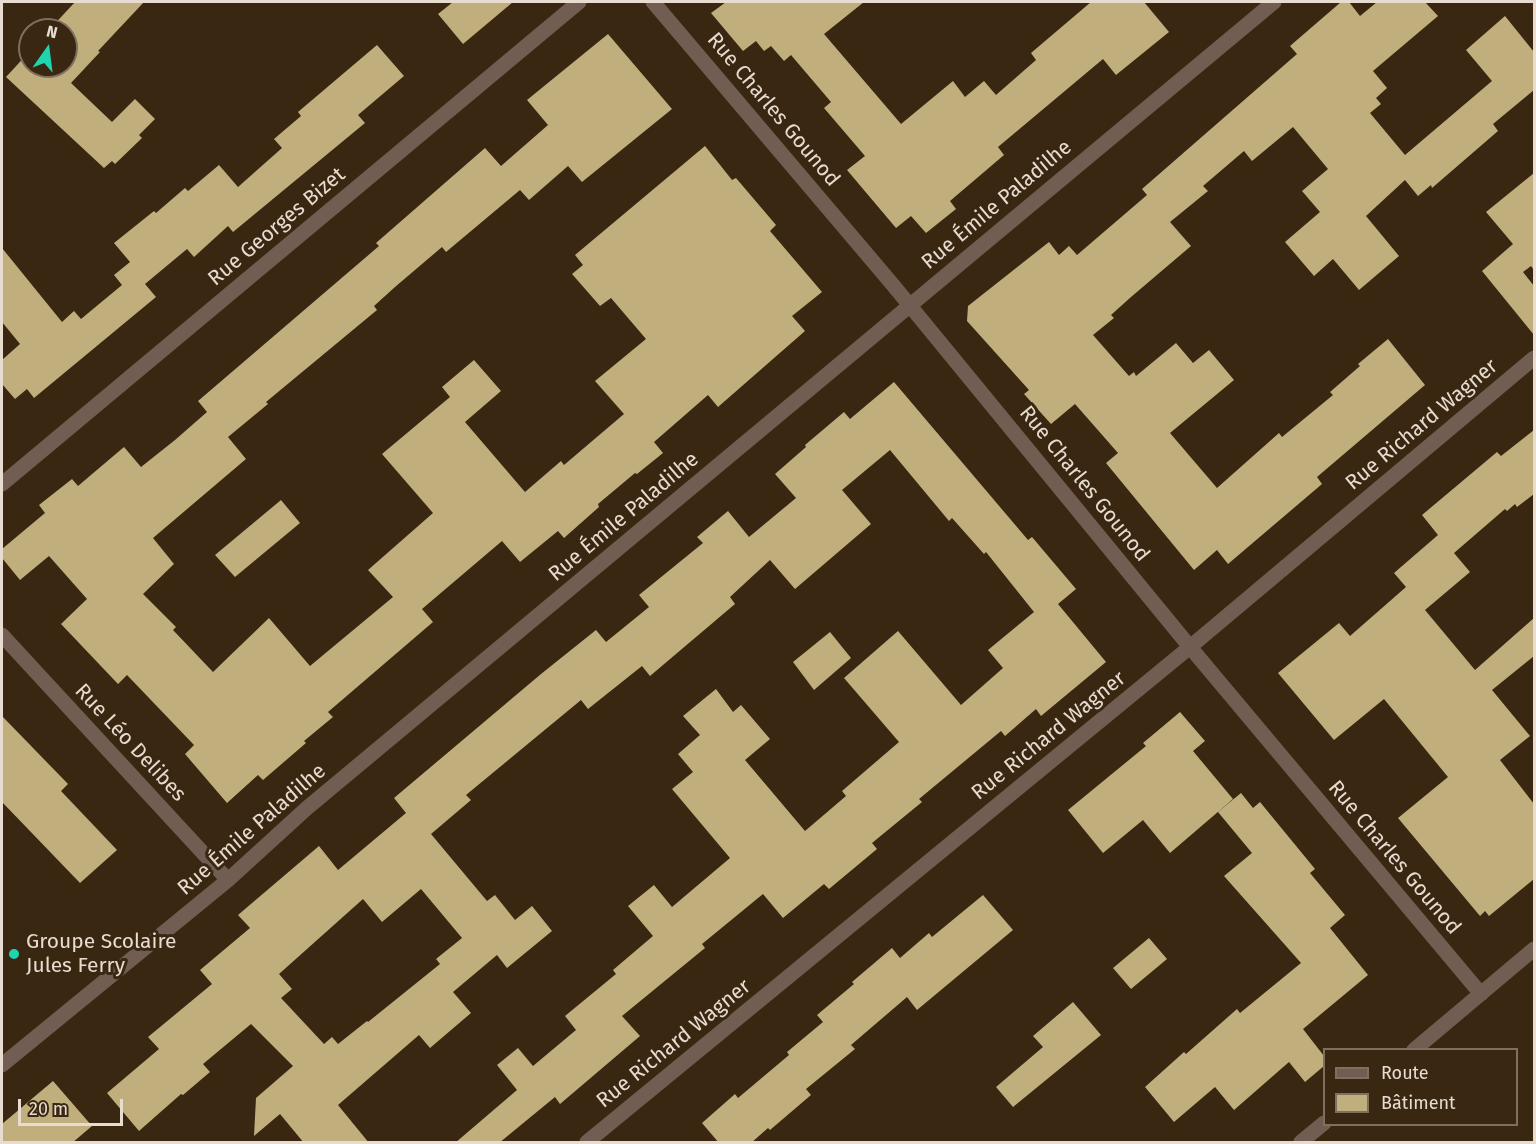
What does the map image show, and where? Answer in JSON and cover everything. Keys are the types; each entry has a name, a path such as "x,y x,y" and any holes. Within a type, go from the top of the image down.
{"street":[{"name":"Rue Georges Bizet","path":"2,484 579,2"},
{"name":"Rue Charles Gounod","path":"653,2 910,306 1190,647 1480,994"},
{"name":"Rue Émile Paladilhe","path":"2,1065 228,880 307,808 1275,2"},
{"name":"Rue Richard Wagner","path":"587,1143 1190,647 1534,358"},
{"name":"Rue Léo Delibes","path":"2,635 228,880"},
{"path":"1416,1048 1534,949"},
{"path":"1301,1143 1323,1124"}],"building":[{"path":"75,2 144,2 78,76 78,18 60,18"},
{"path":"453,2 513,2 463,44 438,14"},
{"path":"726,2 864,2 824,34 901,124 953,81 965,97 984,81 996,95 1036,60 1031,53 1091,2 1144,2 1169,32 1116,75 1103,59 998,147 1004,155 950,201 956,209 926,233 911,216 896,228 847,170 865,156 824,108 831,102 791,55 784,61 771,46 764,51 756,41 743,51 711,13"},
{"path":"1341,2 1349,2 1360,16 1377,2 1425,2 1438,16 1373,71 1387,88 1376,98 1381,104 1370,113 1405,155 1492,81 1466,50 1505,16 1534,52 1534,90 1493,124 1498,131 1432,188 1431,185 1418,196 1405,180 1366,216 1399,256 1359,290 1333,259 1314,276 1285,242 1320,212 1302,191 1328,169 1293,127 1252,161 1244,151 1203,186 1208,191 1170,222 1191,246 1111,315 1114,318 1093,335 1129,376 1134,372 1136,376 1176,343 1193,363 1209,350 1234,380 1170,433 1217,488 1279,433 1282,437 1333,395 1330,392 1388,339 1425,385 1317,477 1322,484 1228,564 1217,550 1194,570 1106,463 1118,453 1075,404 1051,424 1024,394 1029,390 967,321 968,306 1049,242 1059,255 1069,246 1077,255 1147,195 1142,189 1297,54 1290,46"},
{"path":"608,34 672,109 582,182 568,166 529,200 520,190 446,252 442,247 374,306 377,310 266,402 268,404 228,437 246,459 153,538 174,564 143,594 176,627 173,630 213,672 269,618 310,666 393,597 368,570 433,513 382,454 450,397 442,387 474,360 501,391 465,422 525,492 561,461 564,465 624,414 595,381 646,339 611,298 600,306 572,274 583,265 575,255 705,146 732,180 736,178 776,225 770,231 822,292 792,316 805,331 718,407 708,395 654,442 663,453 598,504 599,507 564,538 558,531 520,562 502,541 422,609 433,622 328,712 333,717 304,741 306,743 263,780 258,775 227,803 185,754 194,745 127,675 118,684 61,624 87,599 49,556 20,580 2,558 2,549 45,513 39,505 72,479 78,486 124,447 141,467 175,440 207,412 198,401 379,246 376,243 485,148 501,166 548,125 527,100"},
{"path":"377,45 404,76 358,115 365,123 233,232 228,226 194,257 187,249 145,284 156,297 34,398 27,389 15,399 2,384 2,360 20,344 2,322 2,248 62,322 74,311 81,319 122,285 114,275 130,262 114,243 154,211 156,213 185,188 188,191 219,165 238,187 282,148 274,139 301,116 298,112"},
{"path":"18,64 18,78 76,78 71,83 112,122 135,99 155,119 139,135 142,138 115,164 112,161 104,168 6,77"},
{"path":"1534,173 1534,270 1531,266 1523,272 1534,286 1534,335 1482,271 1513,244 1486,212"},
{"path":"894,382 1028,540 1032,537 1076,589 1058,604 1106,662 1041,716 1036,709 1005,736 1001,731 919,799 922,802 872,843 877,849 829,889 824,884 783,918 763,894 702,944 705,948 622,1016 640,1036 560,1104 555,1097 499,1143 455,1143 517,1090 497,1065 518,1048 533,1066 576,1030 565,1016 616,974 613,970 653,936 628,906 654,885 672,907 730,858 672,789 693,772 678,754 700,735 683,716 716,689 733,712 741,705 770,739 745,760 805,831 846,796 842,791 899,742 844,678 898,631 961,705 1003,668 988,650 1034,612 986,552 984,554 952,518 949,521 890,450 842,490 871,524 795,589 770,560 730,597 735,604 650,676 642,666 588,709 581,700 466,795 471,800 431,834 487,901 495,895 515,920 532,906 552,931 507,968 497,955 453,992 471,1013 430,1048 419,1035 338,1105 369,1143 304,1143 280,1114 254,1136 256,1098 293,1066 251,1024 203,1064 210,1072 139,1131 107,1093 159,1049 148,1037 212,984 200,970 250,928 238,915 319,846 338,870 406,813 394,798 596,630 606,642 649,607 639,595 703,543 697,537 728,511 749,537 796,498 775,474 844,412 850,419","holes":["421,889 462,938 436,959 440,964 338,1044 332,1037 324,1044 281,998 292,989 279,974 363,899 382,922"]},
{"path":"1534,430 1534,494 1517,507 1515,504 1507,511 1505,509 1454,553 1470,572 1425,610 1475,670 1534,618 1534,656 1492,690 1530,736 1500,760 1534,804 1534,879 1489,916 1485,911 1480,916 1398,818 1448,777 1384,699 1334,740 1278,673 1339,623 1350,636 1406,587 1394,573 1438,535 1422,515 1497,452 1501,456"},
{"path":"281,500 300,523 235,577 215,555"},
{"path":"830,632 851,658 814,690 793,662"},
{"path":"1180,712 1205,741 1193,751 1233,799 1170,853 1143,820 1103,853 1068,810 1146,746 1143,743"},
{"path":"2,716 68,784 61,791 117,850 80,883 2,802"},
{"path":"1241,793 1253,808 1260,802 1315,869 1310,873 1345,915 1330,928 1368,975 1303,1029 1323,1055 1323,1067 1305,1082 1289,1062 1234,1110 1215,1087 1174,1122 1145,1087 1237,1009 1240,1013 1301,963 1224,876 1252,853 1218,812"},
{"path":"983,895 1013,930 917,1010 907,997 851,1045 855,1049 806,1089 811,1095 770,1130 768,1128 751,1143 719,1143 702,1123 735,1094 738,1098 789,1055 787,1052 823,1022 817,1015 854,984 852,982 892,948 900,958 929,933 932,937"},
{"path":"1149,938 1167,959 1131,989 1113,968"},
{"path":"1073,1002 1101,1035 1013,1107 996,1087 1043,1047 1033,1036"},
{"path":"53,1081 92,1126 72,1143 2,1143 2,1124"}],"place":[{"name":"Groupe Scolaire Jules Ferry","path":"14,954"}]}
